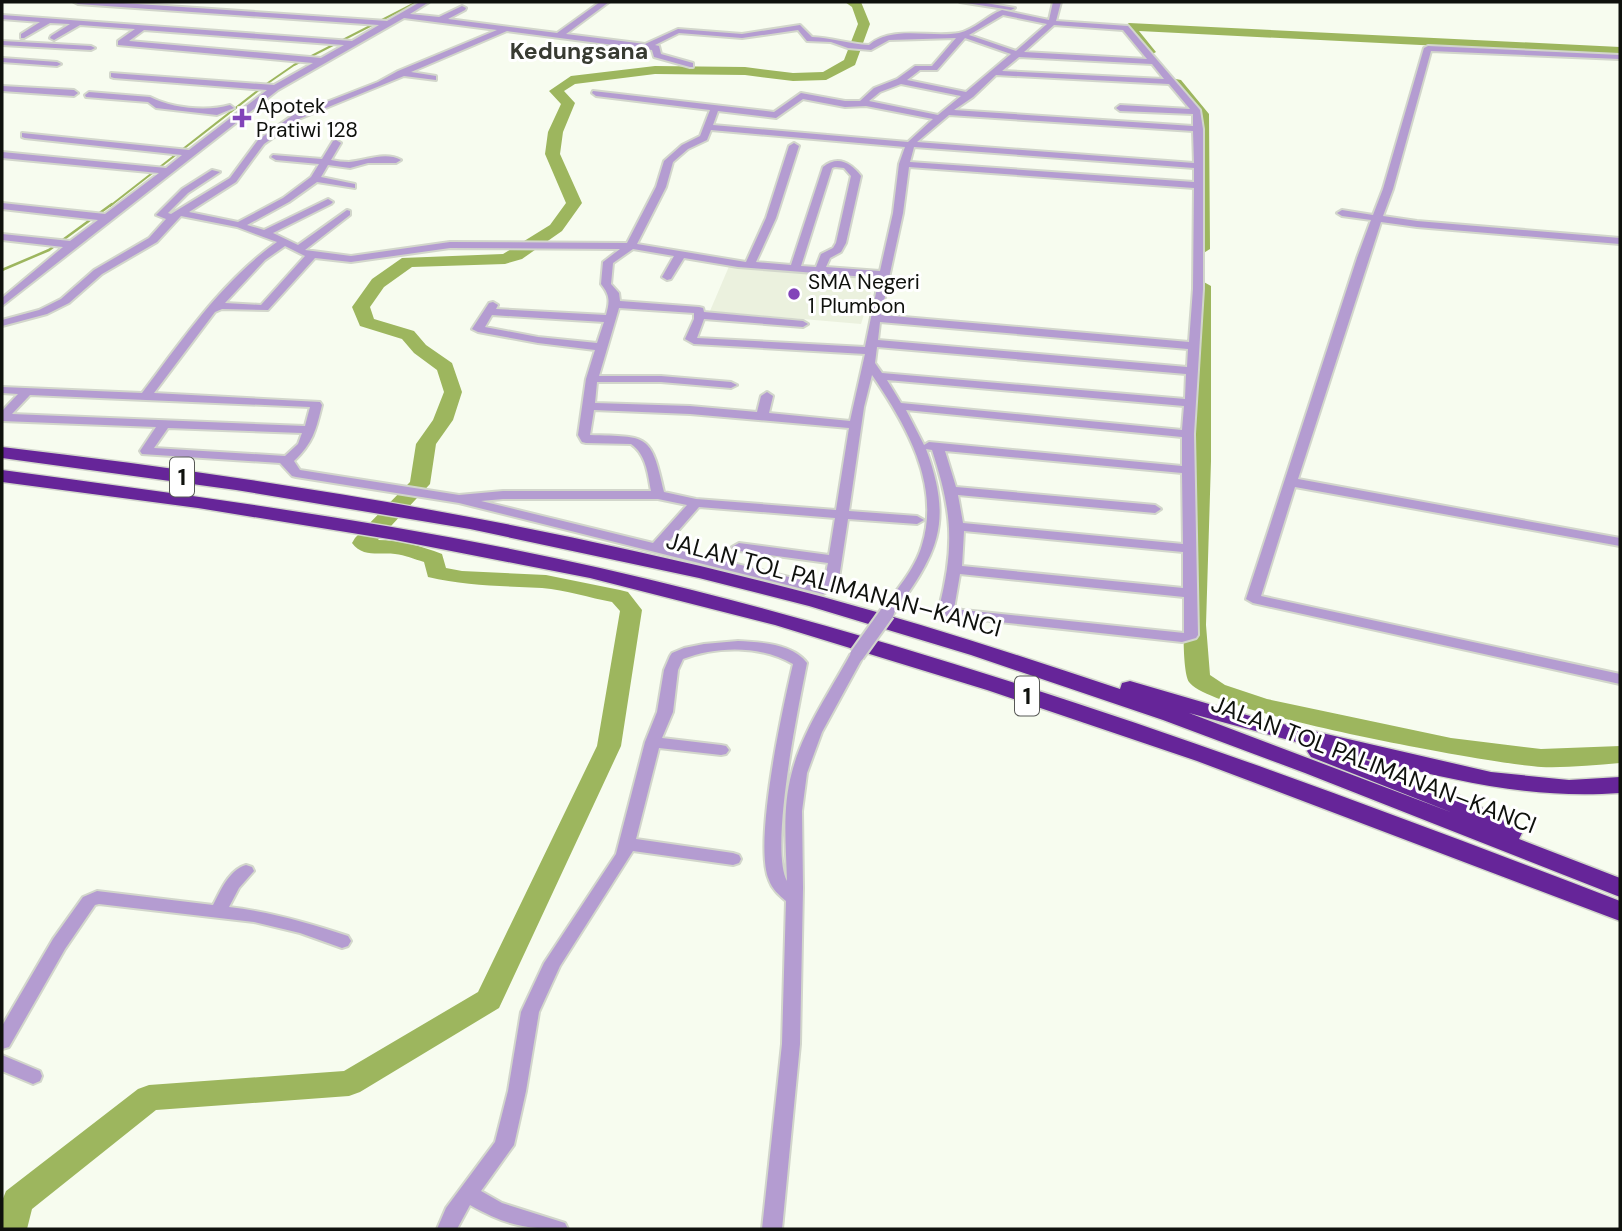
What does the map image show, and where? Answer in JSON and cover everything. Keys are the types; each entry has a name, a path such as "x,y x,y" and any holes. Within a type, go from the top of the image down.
{"highway":[{"name":"JALAN TOL PALIMANAN–KANCI","path":"2,452 433,516 611,553 803,599 928,634 1138,704 1311,766 1620,888"},
{"path":"127,493 147,472"},
{"name":"JALAN TOL PALIMANAN–KANCI","path":"2,476 416,539 586,572 808,628 1061,707 1311,792 1620,911"},
{"path":"928,634 1130,688 1255,725 1439,768 1528,786 1569,788 1620,785"},
{"path":"1255,725 1452,802 1513,835 1557,864"}],"street":[{"path":"78,2 381,23"},
{"path":"179,8 193,2"},
{"path":"2,303 103,217 238,109 381,23 425,2"},
{"path":"558,36 604,2"},
{"path":"964,2 1011,8 1009,13"},
{"path":"287,461 296,473 459,499 818,589 831,586 849,465 858,425 858,407 898,213 904,164 910,145 1052,23 1057,2"},
{"path":"440,20 462,8"},
{"path":"866,103 864,101 877,90 900,81 918,68 934,68 963,35 997,13 1009,13 1052,23 1124,27 1197,112 1200,166 1198,289 1188,434 1191,635 1182,638 949,613 946,608 956,570 958,527 953,491 937,447"},
{"path":"402,15 656,48 657,56 690,65"},
{"path":"2,17 349,43"},
{"path":"2,28 18,18"},
{"path":"24,36 49,20"},
{"path":"54,38 79,22"},
{"path":"2,43 72,48 90,45 112,24"},
{"path":"143,27 121,43 318,60"},
{"path":"646,47 678,31 742,36 799,27 809,39 833,40 850,47 875,47 879,41 888,38 963,35 1014,57 1124,68"},
{"path":"2,323 43,312 65,301 98,272 158,236 177,215 233,180 261,142 296,117 381,84 505,30"},
{"path":"14,61 37,45"},
{"path":"2,60 54,63 72,48"},
{"path":"1620,57 1428,48 1414,103 1253,599 1620,679"},
{"path":"1014,57 1153,62"},
{"path":"401,73 433,78"},
{"path":"996,73 1170,82"},
{"path":"114,75 275,88"},
{"path":"900,81 970,95"},
{"path":"2,88 74,93"},
{"path":"596,93 779,115 801,96 845,104 866,103 944,115 1199,129"},
{"path":"89,94 150,100 155,105 167,107 217,112 238,109"},
{"path":"658,495 652,466 641,443 634,440 585,439 592,379 615,304 614,293 606,285 607,264 631,246 661,187 668,161 685,147 704,138 714,109 717,108"},
{"path":"1120,108 1197,112"},
{"path":"709,127 849,152 910,145 1200,166"},
{"path":"25,135 184,152"},
{"path":"239,225 286,200 315,179 336,143"},
{"path":"750,265 771,218 794,146"},
{"path":"795,268 828,167 849,152"},
{"path":"820,270 825,256 837,250 841,243 856,180 850,167 849,152"},
{"path":"2,155 161,170"},
{"path":"276,158 352,165 365,160 396,160"},
{"path":"904,164 1199,185"},
{"path":"215,172 185,191 161,215 239,225 285,241 312,255 359,259 440,246 631,246 750,265 885,275"},
{"path":"315,179 352,186"},
{"path":"264,234 328,202"},
{"path":"2,206 103,217"},
{"path":"1342,213 1428,225 1620,241"},
{"path":"298,250 346,214"},
{"path":"2,237 71,244"},
{"path":"145,397 213,309 261,258 285,241"},
{"path":"667,276 681,254"},
{"path":"213,309 221,306 264,308 312,255"},
{"path":"615,304 698,310 700,315 691,339 694,341 1193,371"},
{"path":"600,347 478,330 491,308 612,319"},
{"path":"700,315 803,324"},
{"path":"875,318 1192,346"},
{"path":"772,1229 791,1044 794,811 799,773 814,732 857,655 919,566 934,528 936,502 932,479 897,406 878,376 870,352"},
{"path":"878,376 1190,402"},
{"path":"592,379 661,379 731,385"},
{"path":"2,390 315,404 310,430 303,446 287,461 146,451 164,424"},
{"path":"2,417 26,391"},
{"path":"762,417 767,396"},
{"path":"588,406 661,408 858,425"},
{"path":"897,406 1188,434"},
{"path":"2,417 310,430"},
{"path":"917,445 1189,470"},
{"path":"1291,482 1620,542"},
{"path":"953,491 1155,509"},
{"path":"459,499 503,495 658,495 696,503 917,520"},
{"path":"656,548 696,503"},
{"path":"958,527 1189,549"},
{"path":"740,547 835,560"},
{"path":"956,570 1190,593"},
{"path":"447,1229 467,1193 504,1145 530,1012 536,998 553,963 629,844 636,806 653,742 665,712 671,670 677,656 689,651 730,646 764,649 800,663 780,771 772,862 776,879 794,898"},
{"path":"653,742 721,750"},
{"path":"629,844 733,859"},
{"path":"218,912 233,884 246,871"},
{"path":"2,1042 59,944 93,898 106,897 172,908 254,916 302,927 342,941"},
{"path":"2,1063 33,1076"},
{"path":"467,1193 497,1210 558,1229"}],"shaded area":[{"name":"SMA Negeri 1 Plumbon","path":"730,264 876,276 861,324 710,311"}],"waterway":[{"path":"265,85 294,65 417,2"},
{"path":"11,1229 18,1201 149,1098 349,1083 489,1000 609,746 631,610 620,597 546,582 462,578 436,572 434,559 410,550 369,547 363,543 420,484 426,444 443,420 453,392 445,367 420,349 408,335 366,322 361,307 378,283 408,262 505,259 516,255 556,228 574,203 570,190 554,162 552,147 555,132 568,103 556,91 571,80 655,70 745,71 793,77 826,76 850,62 864,24 857,5 851,2"},
{"path":"1149,52 1129,27 1620,51"},
{"path":"1176,83 1202,114 1202,249"},
{"path":"110,206 260,89"},
{"path":"2,270 49,250 112,204"},
{"path":"1202,286 1201,461 1195,625 1199,679 1217,691 1263,706 1451,746 1541,758 1620,755"}],"place":[{"name":"Apotek Pratiwi 128","path":"242,118"},
{"name":"SMA Negeri 1 Plumbon","path":"794,294"}],"district":[{"name":"Kedungsana","path":"579,51"}]}
